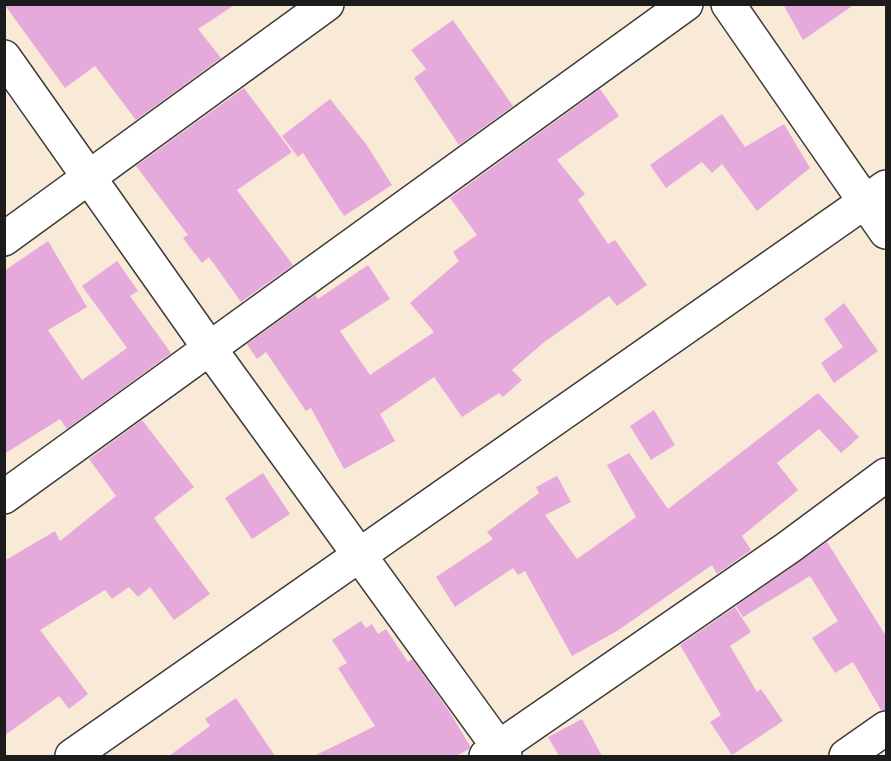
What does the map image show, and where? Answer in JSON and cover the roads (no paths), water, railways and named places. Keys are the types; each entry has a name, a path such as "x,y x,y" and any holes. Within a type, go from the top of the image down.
{"street":[{"path":"4,239 327,4"},
{"path":"4,497 686,4"},
{"path":"728,4 876,195 886,232"},
{"path":"4,57 210,349 360,555 496,754 789,547 886,475"},
{"path":"72,756 586,395 876,195"},
{"path":"846,756 886,728"}]}
